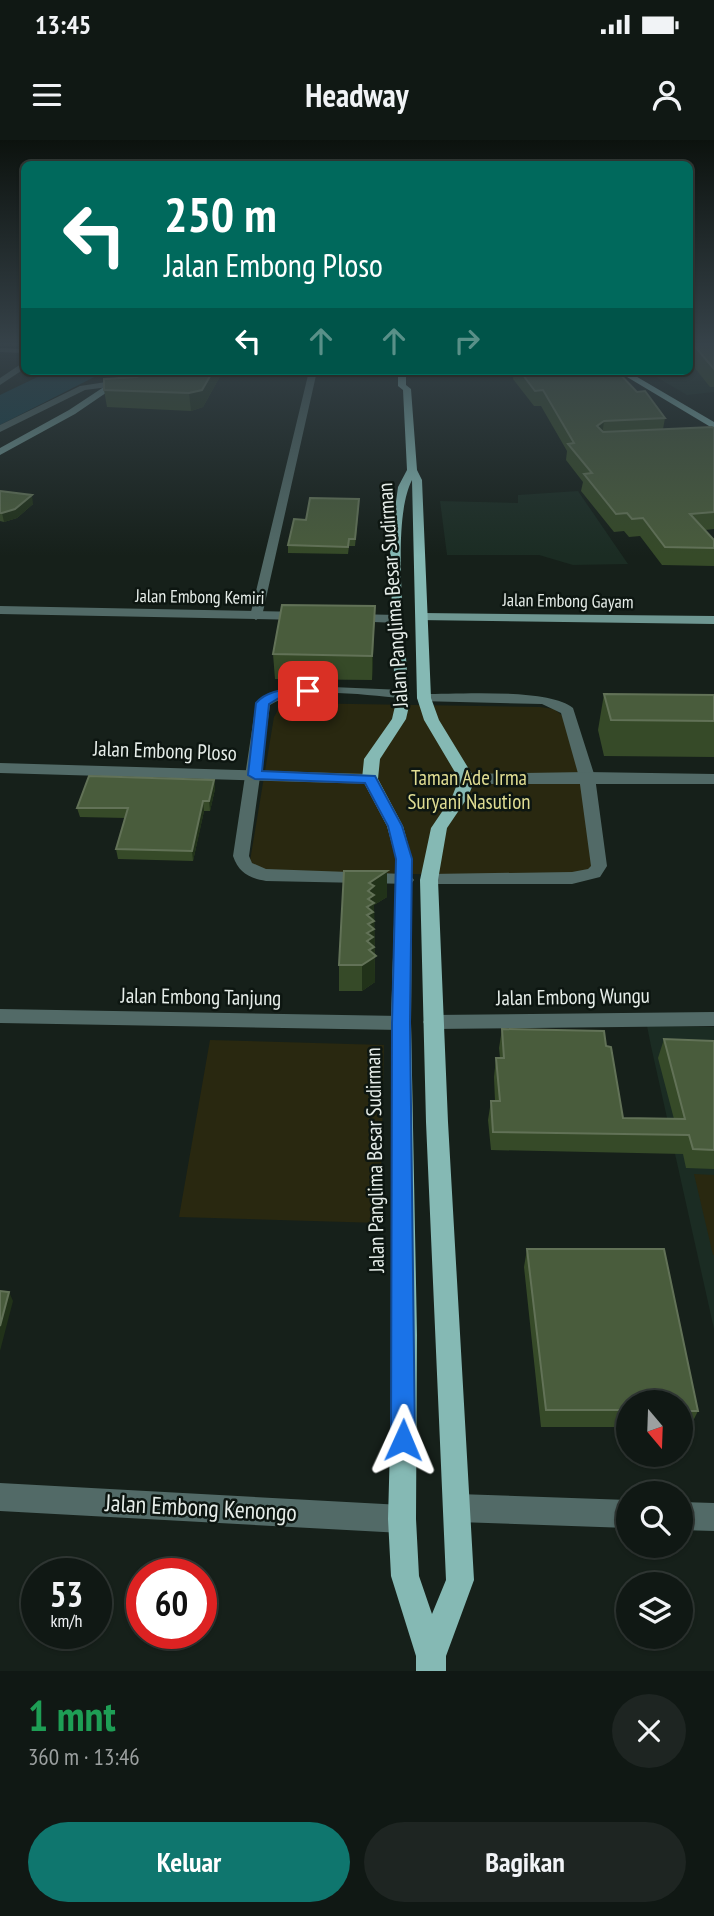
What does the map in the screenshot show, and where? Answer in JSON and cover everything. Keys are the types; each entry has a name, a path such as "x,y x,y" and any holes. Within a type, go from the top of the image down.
{"main road":[{"path":"0,452 66,413"},
{"name":"Jalan Panglima Besar Sudirman","path":"409,413 412,470 417,480 424,698 432,723 462,764 467,779 460,797 439,828 429,880 433,1022 460,1580 431,1664"},
{"path":"693,413 714,426"},
{"name":"Jalan Panglima Besar Sudirman","path":"412,470 403,479 396,542 403,694 399,719 372,759 370,779 400,841 405,880 401,1023 404,1322 402,1519 405,1576 431,1664"},
{"name":"Jalan Embong Gayam","path":"422,617 714,620"}],"street":[{"path":"0,429 31,413"},
{"path":"256,616 303,413"},
{"name":"Jalan Embong Kemiri","path":"0,610 316,617"},
{"path":"343,617 398,619"},
{"path":"403,694 308,691 268,698 263,703 242,856 244,866 252,873 405,880"},
{"path":"424,698 542,700 561,705 572,717 585,769 599,866 594,873 572,878 429,880"},
{"name":"Jalan Embong Ploso","path":"0,768 370,779"},
{"path":"467,779 585,769 714,779"},
{"name":"Jalan Embong Tanjung","path":"0,1016 401,1023"},
{"name":"Jalan Embong Wungu","path":"433,1022 714,1019"},
{"name":"Jalan Embong Kenongo","path":"0,1497 402,1519"},
{"path":"458,1507 616,1514"},
{"path":"693,1516 714,1517"}],"shaded area":[{"path":"578,491 628,564 573,565 539,555 447,555 440,501 518,503 518,495"},
{"path":"647,1026 714,1027 714,1329 651,1046"}],"green space":[{"name":"Taman Ade Irma Suryani Nasution","path":"291,703 554,709 568,720 597,863 594,869 572,876 257,872 250,861 274,717 278,710"},
{"path":"210,1040 384,1045 380,1223 179,1217"},
{"path":"694,1174 714,1175 714,1255 713,1255"}],"water":[{"path":"0,413 23,413 0,425"}],"building":[{"path":"557,413 662,413 665,418 604,421 597,426 603,432 714,428 714,512 690,514 714,540 714,548 665,547 643,518 632,519 627,513 616,514 584,474 592,473 568,444 574,443"},
{"path":"0,491 32,495 15,509 0,513"},
{"path":"310,498 359,499 355,539 349,539 348,547 288,545 294,519 306,520"},
{"path":"282,605 375,606 372,656 273,654"},
{"path":"604,694 714,695 714,721 611,720"},
{"path":"89,776 214,780 209,801 203,801 192,851 116,849 128,808 77,808"},
{"path":"344,871 387,871 369,883 374,886 368,891 374,895 368,899 374,903 367,907 373,912 367,915 374,921 368,924 374,929 367,933 373,937 367,941 374,947 369,950 376,956 362,965 339,965"},
{"path":"502,1029 604,1031 606,1046 611,1047 623,1118 685,1119 664,1039 714,1041 714,1150 693,1149 689,1135 493,1132 491,1101 500,1101 496,1058 504,1058"},
{"path":"527,1249 664,1249 698,1411 693,1411 693,1390 616,1390 616,1410 546,1410"},
{"path":"0,1291 9,1292 0,1326"}],"route":[{"path":"308,691 278,695 263,703 255,775 370,779 395,826 404,859 401,1023 403,1440"}]}
